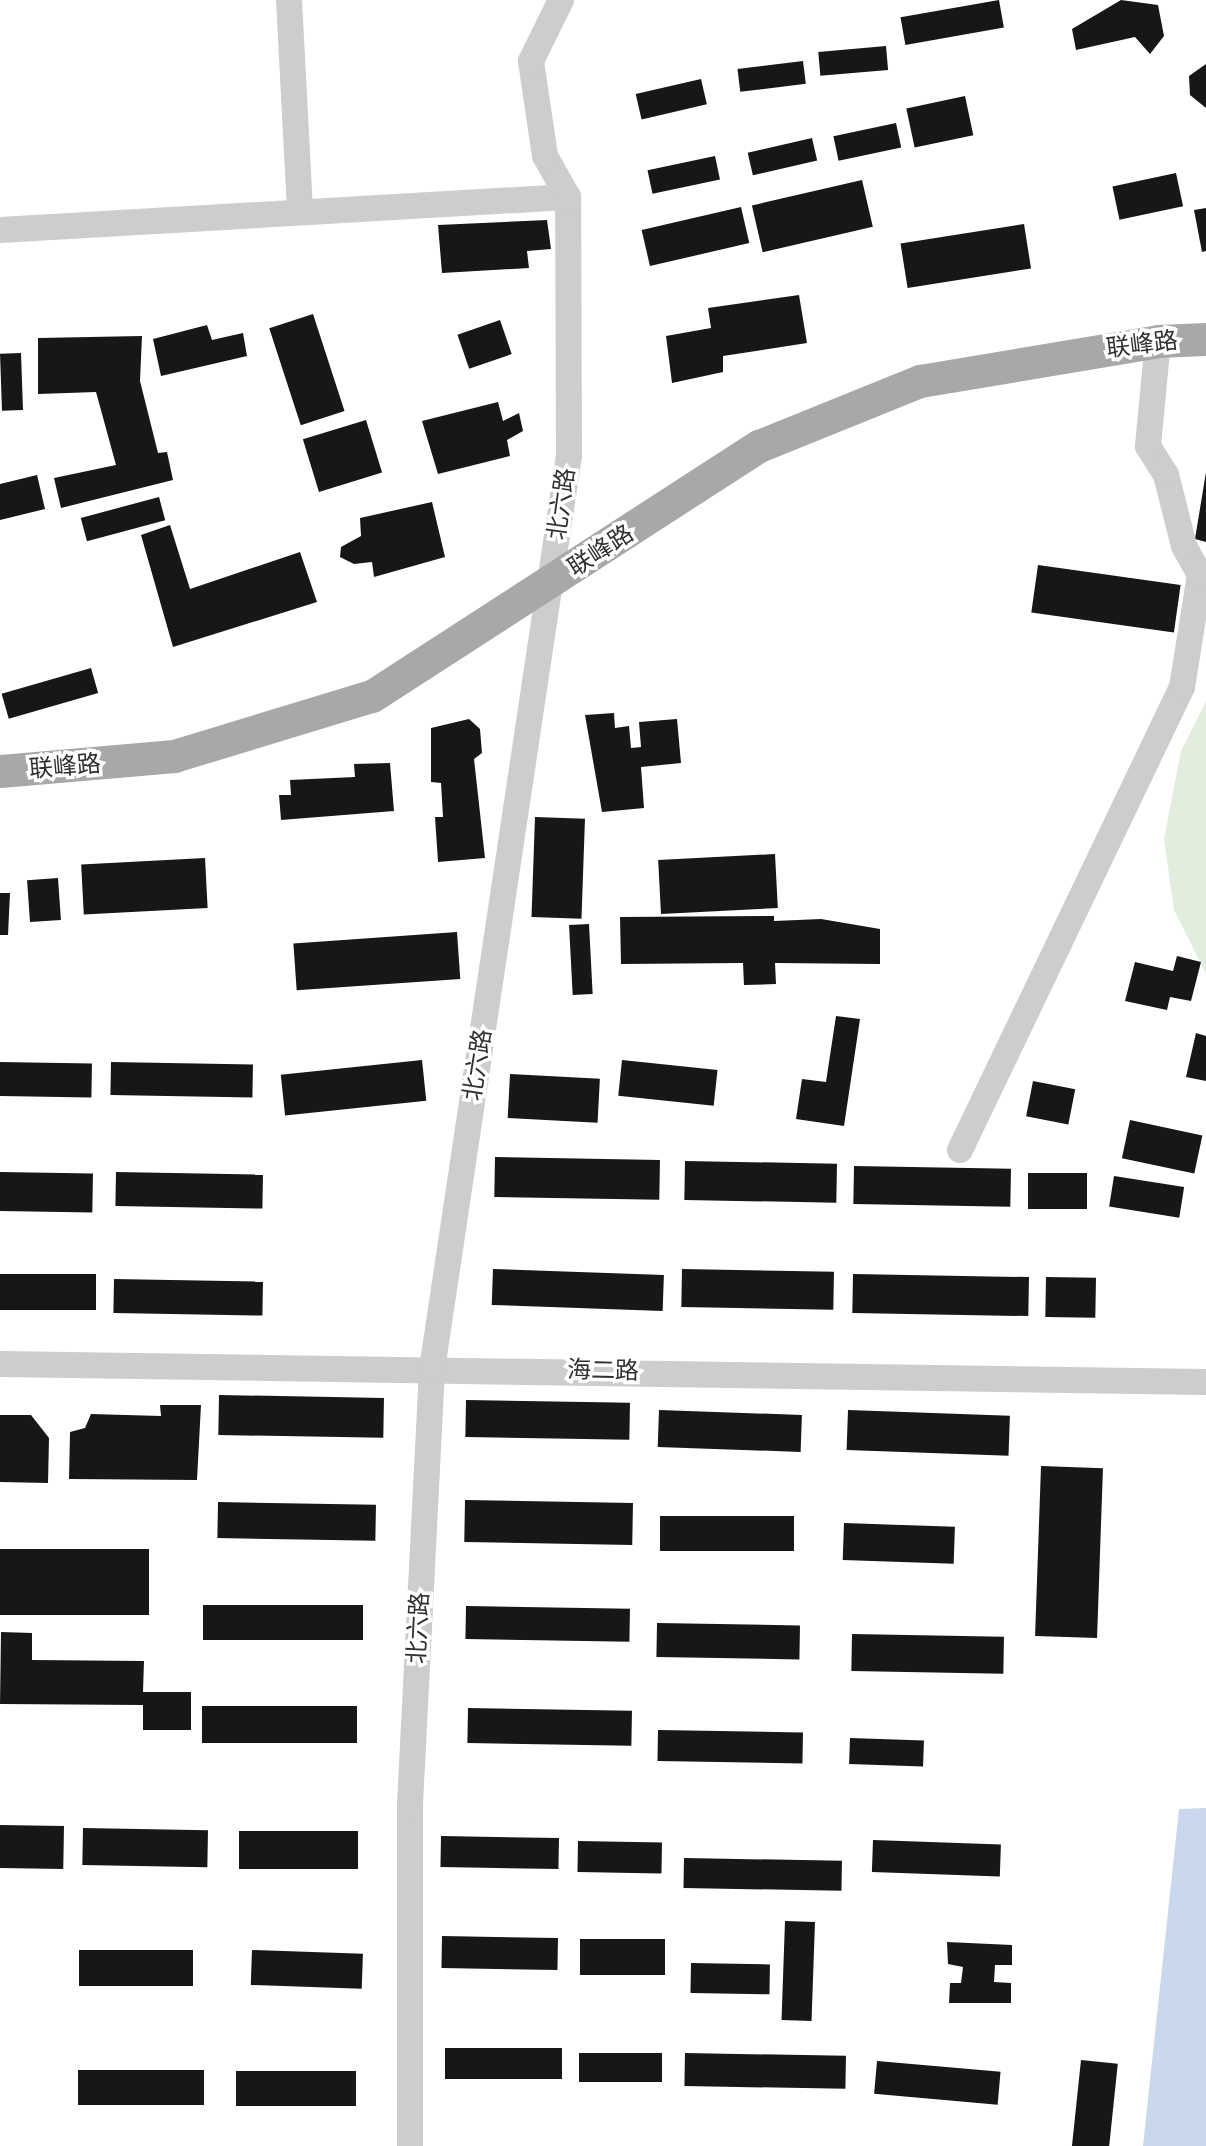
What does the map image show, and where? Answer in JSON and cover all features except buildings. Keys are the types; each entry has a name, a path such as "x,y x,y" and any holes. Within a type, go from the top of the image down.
{"main road":[{"name":"联峰路","path":"0,771 174,756 372,696 550,584 759,446 920,380 1158,341 1206,339"}],"street":[{"path":"289,0 300,212"},
{"name":"北六路","path":"410,2146 410,1804 432,1369 569,456 568,197 545,156 531,61 561,0"},
{"path":"0,230 568,197"},
{"path":"960,1150 1182,687 1200,575 1184,546 1166,475 1148,446 1158,341"},
{"name":"海二路","path":"0,1364 1206,1382"}],"green space":[{"path":"1206,701 1206,974 1174,910 1164,839 1181,751"}],"water":[{"path":"1206,1808 1206,2146 1143,2146 1179,1809"}]}
